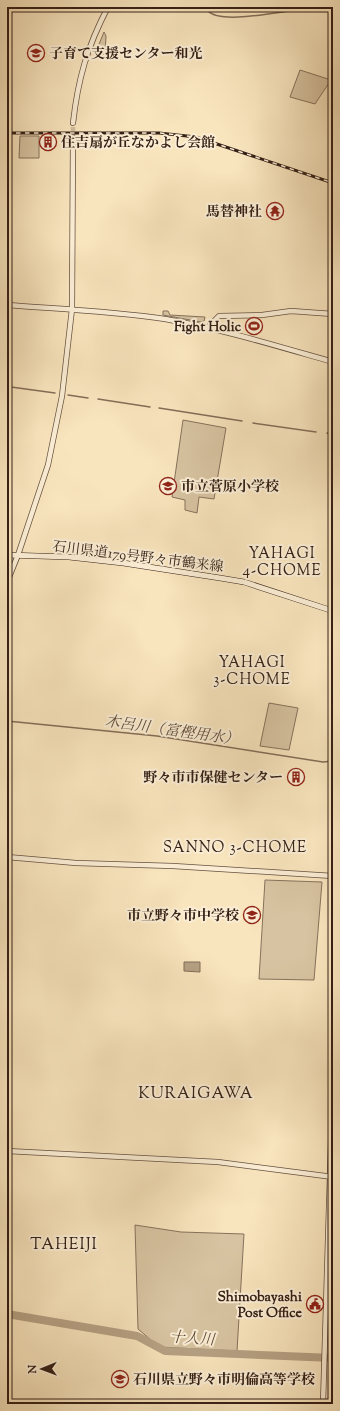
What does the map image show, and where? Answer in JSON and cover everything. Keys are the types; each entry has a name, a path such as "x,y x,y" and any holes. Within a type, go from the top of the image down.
{"main road":[{"name":"石川県道179号野々市鶴来線","path":"7,555 123,563 244,582 333,611"}],"street":[{"path":"73,123 84,62 90,44 108,7"},
{"path":"7,582 18,555 50,461 62,396 72,309 72,138"},
{"path":"7,305 72,309 163,319 207,328 333,362"},
{"path":"207,328 219,316 262,315 291,311 333,314"},
{"path":"7,856 76,863 173,866 333,876"},
{"path":"323,1404 333,1075"},
{"path":"7,1151 218,1162 331,1176"}],"shaded area":[{"path":"104,32 106,36 105,54 95,54"},
{"path":"300,70 331,80 315,104 290,97"},
{"path":"20,136 39,136 39,158 19,158"},
{"path":"163,311 168,311 170,315 205,317 204,321 201,322 163,315"},
{"path":"183,420 226,428 214,499 199,497 197,513 185,510 185,500 172,497"},
{"path":"269,703 298,708 289,750 260,746"},
{"path":"265,880 322,882 314,980 259,979"},
{"path":"184,962 200,962 200,972 184,971"},
{"path":"135,1225 181,1232 244,1234 237,1351 159,1347 138,1329"}],"waterway":[{"path":"209,7 208,11 215,15 227,17 256,16 308,9 333,11"},
{"path":"11,387 55,393"},
{"path":"68,395 88,398"},
{"path":"98,399 150,407"},
{"path":"159,408 242,421"},
{"path":"253,423 316,432"},
{"path":"327,433 333,435"},
{"name":"木呂川（富樫用水）","path":"7,721 157,736 323,762 333,761"},
{"name":"十人川","path":"7,1314 137,1336 165,1351 333,1358"}],"tunnel":[{"path":"73,123 73,138"}],"railway":[{"path":"7,133 159,133 196,137 333,183"}],"place":[{"name":"子育て支援センター和光","path":"36,53"},
{"name":"住吉扇が丘なかよし会館","path":"48,142"},
{"name":"馬替神社","path":"275,211"},
{"name":"Fight Holic","path":"254,326"},
{"name":"市立菅原小学校","path":"168,486"},
{"name":"野々市市保健センター","path":"296,777"},
{"name":"市立野々市中学校","path":"252,915"},
{"name":"Shimobayashi Post Office","path":"315,1304"},
{"name":"石川県立野々市明倫高等学校","path":"120,1379"}],"district":[{"name":"YAHAGI 4-CHOME","path":"282,562"},
{"name":"YAHAGI 3-CHOME","path":"252,670"},
{"name":"SANNO 3-CHOME","path":"235,847"},
{"name":"KURAIGAWA","path":"196,1092"},
{"name":"TAHEIJI","path":"64,1243"}]}
